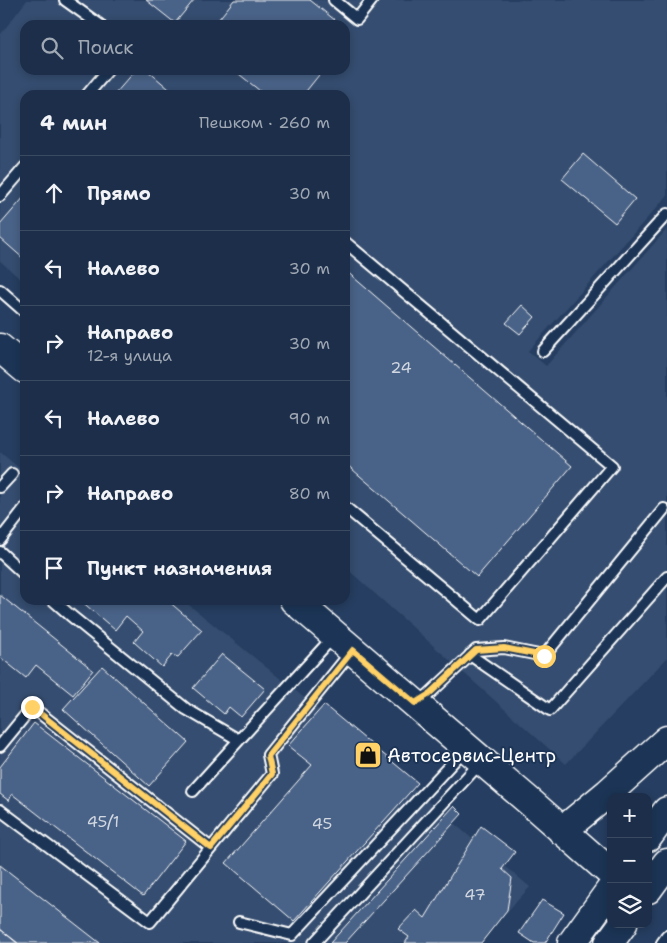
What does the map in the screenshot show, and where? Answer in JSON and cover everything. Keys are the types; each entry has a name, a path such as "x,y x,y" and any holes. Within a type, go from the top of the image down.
{"main road":[{"path":"0,348 20,365"},
{"path":"300,605 607,870"},
{"path":"562,831 667,740"},
{"path":"652,832 667,811"},
{"path":"652,884 667,863"},
{"path":"572,943 607,895"},
{"path":"609,943 620,928"}],"lane":[{"path":"65,0 93,20"},
{"path":"334,0 357,19 372,0"},
{"path":"91,90 104,75"},
{"path":"0,196 20,173"},
{"path":"544,351 667,214"},
{"path":"350,246 612,466 480,620 350,512"},
{"path":"0,290 20,308"},
{"path":"0,487 12,474"},
{"path":"415,703 428,695 476,650 504,648 544,656 664,509"},
{"path":"0,540 20,514"},
{"path":"0,552 20,570"},
{"path":"470,655 550,710 667,577"},
{"path":"59,605 186,709 239,740"},
{"path":"193,791 239,740 344,642"},
{"path":"0,810 150,922 272,774 268,756 344,642"},
{"path":"0,746 32,707 211,848"},
{"path":"239,922 292,935 474,754"},
{"path":"314,943 474,754"},
{"path":"662,943 667,936"}],"shaded area":[{"path":"27,0 667,0 667,196 528,351 546,366 667,229 667,658 566,764 350,571 350,90 20,90 20,279 0,261 0,35"},
{"path":"0,452 20,469 20,605 189,605 302,696 530,887 478,943 0,943"}],"building":[{"path":"146,0 194,0 177,20 171,20"},
{"path":"234,0 310,0 335,20 218,20"},
{"path":"132,75 153,75 170,90 118,90"},
{"path":"240,75 319,75 307,90 259,90"},
{"path":"583,154 635,199 615,223 562,179"},
{"path":"20,202 20,256 0,238 0,225"},
{"path":"350,274 572,466 477,577 350,467"},
{"path":"522,305 535,317 520,334 506,323"},
{"path":"0,595 93,670 73,695 36,665 26,678 0,657"},
{"path":"86,605 173,605 202,630 178,657 172,655 162,667 134,642 143,631 126,616 115,630"},
{"path":"222,654 265,689 241,717 229,707 224,714 193,688"},
{"path":"102,666 188,742 149,786 63,709"},
{"path":"324,705 418,783 294,921 226,863 312,765 288,746"},
{"path":"34,723 186,841 143,896 12,794 9,801 0,794 0,767"},
{"path":"454,806 462,814 345,943 330,943"},
{"path":"481,826 515,852 502,869 512,878 507,910 481,943 405,943 409,937 398,929 416,910 425,918"},
{"path":"0,865 100,943 17,943 0,929"},
{"path":"542,900 564,913 545,943 534,943 519,933"},
{"path":"0,929 18,943 0,943"}],"place":[{"name":"Автосервис-Центр","path":"368,755"}],"route":[{"path":"32,707 211,848 272,774 268,756 353,650 415,703 428,695 476,650 504,648 544,656"}]}
